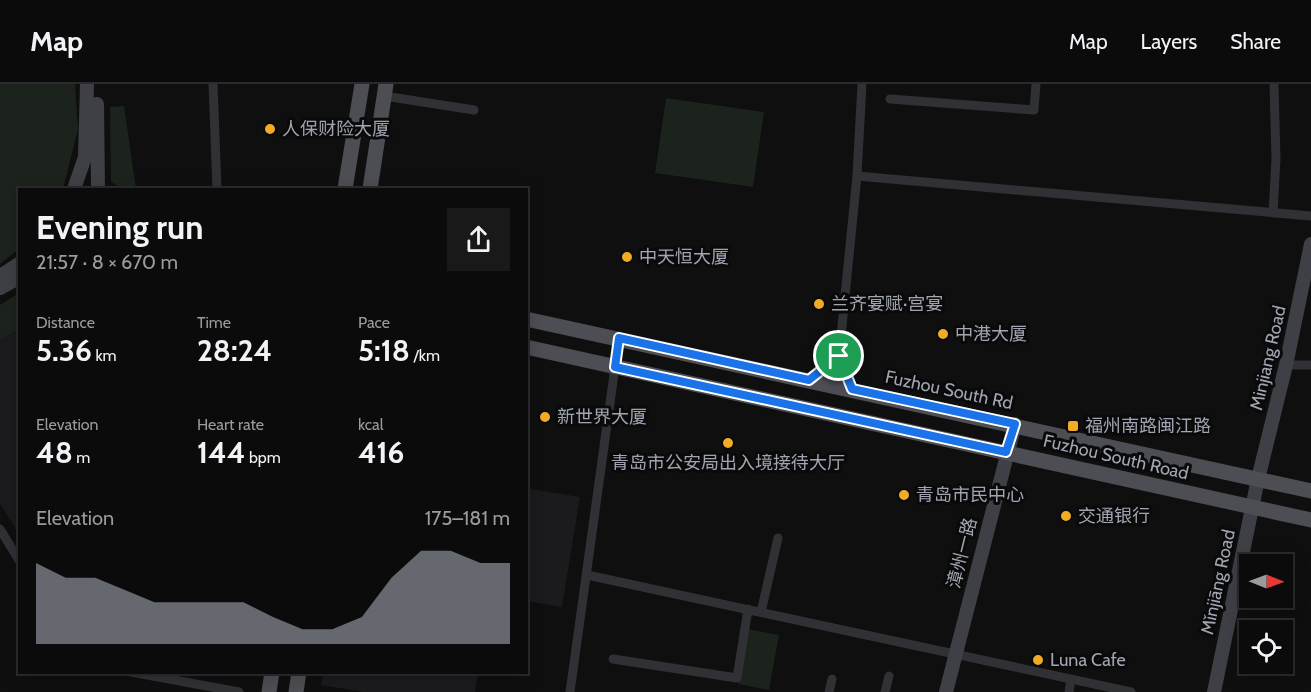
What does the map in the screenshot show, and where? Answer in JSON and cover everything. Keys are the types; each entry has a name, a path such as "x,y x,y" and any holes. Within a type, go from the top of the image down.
{"main road":[{"path":"345,188 362,84"},
{"path":"370,188 385,90"},
{"name":"Fuzhou South Rd","path":"528,319 1015,424 1258,479"},
{"name":"Fuzhou South Road","path":"528,348 1311,520"},
{"path":"1258,479 1311,491"},
{"path":"269,692 272,674"},
{"path":"296,692 299,674"}],"street":[{"path":"84,188 87,84"},
{"path":"96,84 98,188"},
{"path":"213,84 217,188"},
{"path":"852,389 839,356 857,176 862,84"},
{"path":"890,99 1034,110 1036,84"},
{"path":"1273,213 1276,159 1275,84"},
{"path":"385,90 474,110"},
{"path":"74,188 85,157"},
{"path":"857,176 1311,216"},
{"name":"Minjiang Road","path":"1258,479 1286,365 1311,244"},
{"path":"0,276 18,264"},
{"path":"0,288 18,278"},
{"path":"570,692 619,338"},
{"path":"809,380 839,356"},
{"path":"1286,365 1311,365"},
{"name":"漳州一路","path":"946,692 1015,424"},
{"name":"Mǐnjiāng Road","path":"1214,692 1258,479"},
{"path":"0,529 18,559"},
{"path":"761,612 778,538"},
{"path":"587,575 1071,679 1089,688 1131,692"},
{"path":"613,659 737,678 748,609"},
{"path":"142,674 239,692"},
{"path":"885,692 889,676"},
{"path":"829,692 832,679"},
{"path":"1069,692 1071,679"}],"shaded area":[{"path":"0,84 75,84 78,129 63,188 18,188 18,250 0,264"},
{"path":"666,98 764,112 753,187 655,173"},
{"path":"124,106 136,188 120,188 111,182 110,107"},
{"path":"18,294 18,331 0,340 0,305"},
{"path":"18,331 18,532 0,504 0,340"},
{"path":"528,488 580,497 562,607 528,601"},
{"path":"747,629 779,635 769,690 738,684"},
{"path":"324,674 478,674 475,692 363,692 321,685"}],"place":[{"name":"人保财险大厦","path":"270,129"},
{"name":"中天恒大厦","path":"627,257"},
{"name":"兰齐宴赋·宫宴","path":"819,304"},
{"name":"中港大厦","path":"943,334"},
{"name":"新世界大厦","path":"545,417"},
{"name":"福州南路闽江路","path":"1073,426"},
{"name":"青岛市公安局出入境接待大厅","path":"728,443"},
{"name":"青岛市民中心","path":"904,495"},
{"name":"交通银行","path":"1066,516"},
{"name":"Luna Cafe","path":"1038,660"}],"route":[{"path":"619,338 809,380 839,356 852,389 1015,424 1006,452 615,367 619,338"}]}
